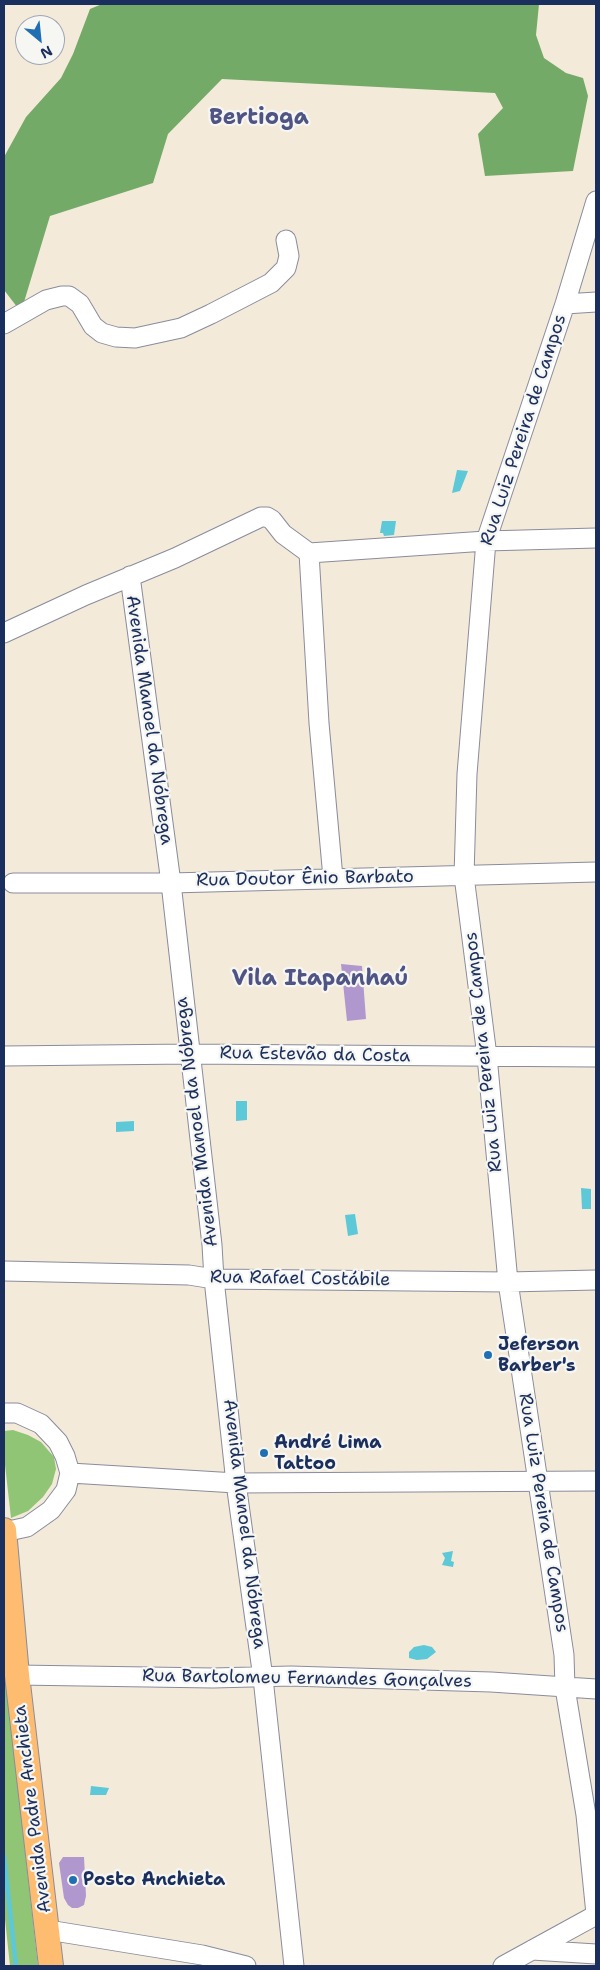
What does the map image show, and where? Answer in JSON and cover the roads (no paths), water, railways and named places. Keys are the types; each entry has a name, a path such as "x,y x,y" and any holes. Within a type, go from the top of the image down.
{"main road":[{"name":"Avenida Padre Anchieta","path":"4,1532 17,1675 51,1966"}],"street":[{"name":"Rua Luiz Pereira de Campos","path":"596,201 565,304 486,541 467,774 464,876 487,1056 508,1282 564,1656 565,1688 586,1816 596,1915"},
{"path":"4,324 46,300 70,296 80,304 93,326 102,333 116,337 135,338 181,328 271,283 286,268 289,256 286,240"},
{"path":"565,304 596,302"},
{"path":"4,633 266,516 272,520 283,534 309,553 486,541 596,538"},
{"path":"309,553 318,722 333,878"},
{"name":"Avenida Manoel da Nóbrega","path":"130,576 170,883 212,1246 236,1484 264,1678 294,1966"},
{"name":"Rua Doutor Ênio Barbato","path":"13,883 170,883 596,872"},
{"name":"Rua Estevão da Costa","path":"4,1056 189,1054 596,1057"},
{"name":"Rua Rafael Costábile","path":"4,1271 189,1275 214,1279 508,1282 596,1280"},
{"path":"4,1413 17,1413 41,1424 58,1442 66,1456 70,1473 66,1490 51,1510 27,1528 4,1532"},
{"path":"70,1473 236,1484 596,1481"},
{"name":"Rua Bartolomeu Fernandes Gonçalves","path":"17,1675 264,1678 291,1676 481,1682 596,1689"},
{"path":"503,1966 596,1915"},
{"path":"48,1930 202,1955 246,1966"},
{"path":"531,1950 596,1954"}],"water":[{"path":"457,470 468,471 460,491 452,493"},
{"path":"382,521 396,521 394,535 384,536 383,533 380,533"},
{"path":"236,1101 247,1101 247,1120 236,1121"},
{"path":"134,1121 134,1131 116,1132 116,1122"},
{"path":"581,1188 591,1189 591,1209 582,1209"},
{"path":"355,1214 358,1234 348,1236 345,1215"},
{"path":"453,1551 451,1561 454,1562 453,1567 442,1565 445,1558 442,1553"},
{"path":"424,1645 432,1647 436,1652 427,1659 417,1660 409,1658 409,1652 414,1647"},
{"path":"91,1786 109,1788 106,1795 90,1795"}],"waterway":[{"path":"4,1856 16,1966"}],"place":[{"name":"Jeferson Barber's","path":"488,1355"},
{"name":"André Lima Tattoo","path":"264,1453"},
{"name":"Posto Anchieta","path":"73,1880"}],"district":[{"name":"Bertioga","path":"259,118"},
{"name":"Vila Itapanhaú","path":"320,979"}]}
